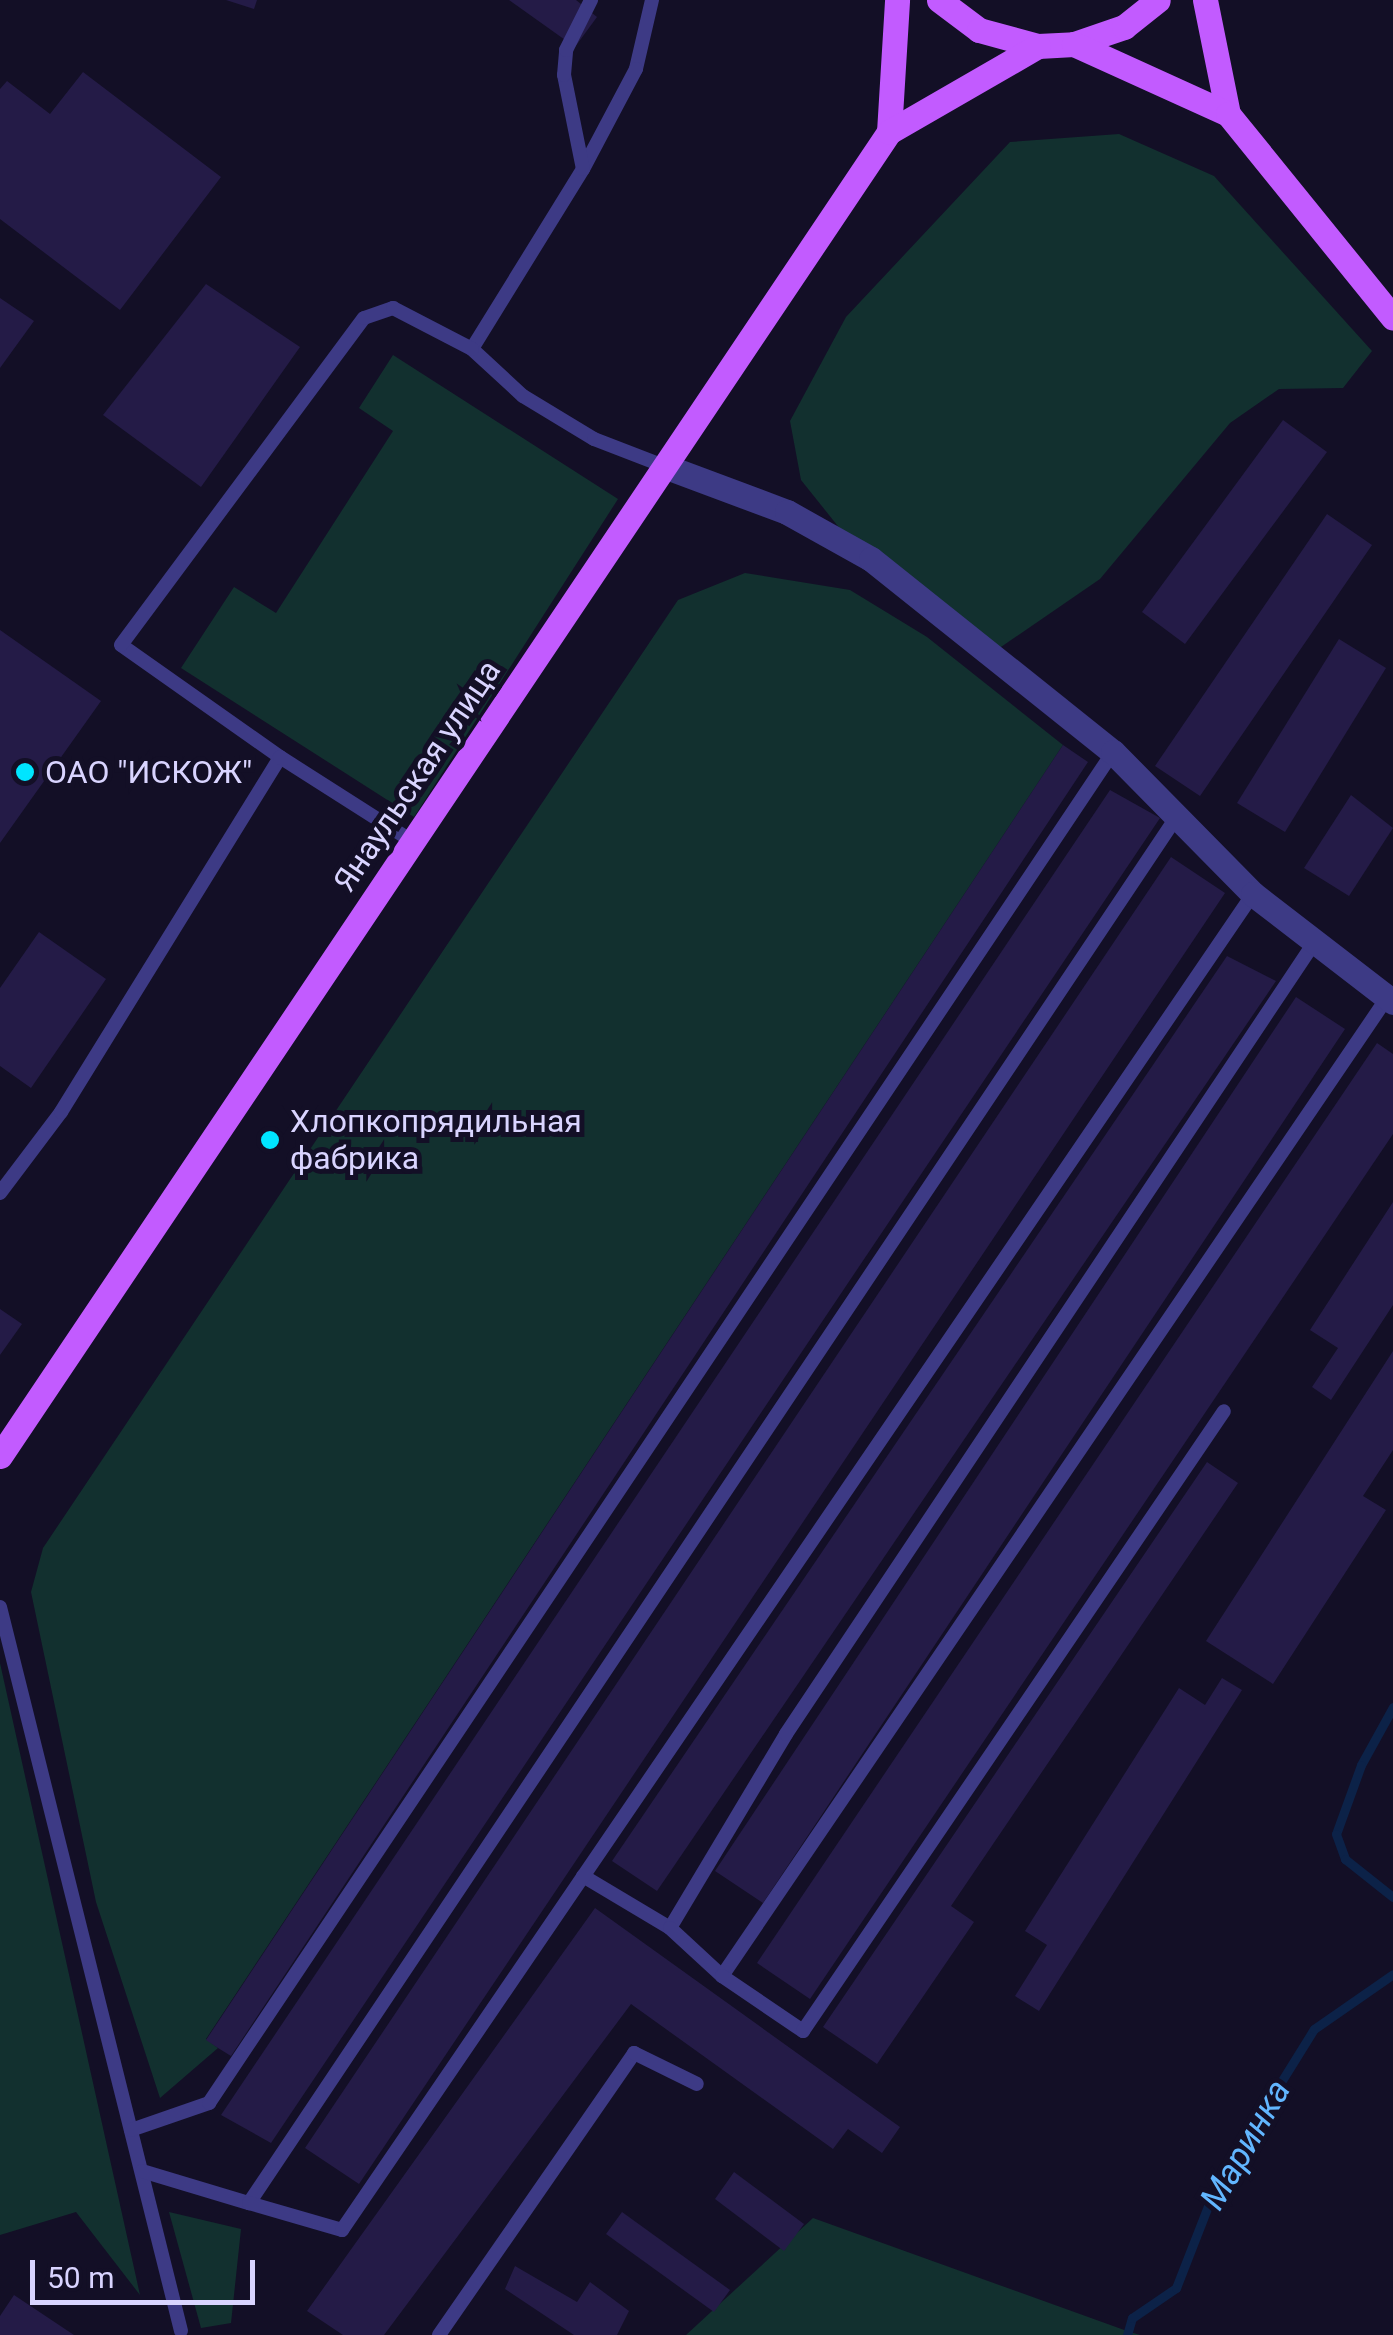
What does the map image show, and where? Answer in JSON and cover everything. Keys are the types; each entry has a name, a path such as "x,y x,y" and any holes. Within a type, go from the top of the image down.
{"main road":[{"path":"890,132 896,0"},
{"path":"939,0 979,30 1038,46 1074,44 1124,27 1158,0"},
{"path":"1205,0 1228,114"},
{"path":"1074,44 1228,114 1393,318"},
{"path":"890,132 1038,46"},
{"name":"Янаульская улица","path":"0,1456 890,132"}],"street":[{"path":"664,466 787,512 871,559 1113,752 1252,894 1390,1000"}],"lane":[{"path":"583,170 564,75 566,50 591,0"},
{"path":"472,349 583,170 636,68 652,0"},
{"path":"412,841 280,757 121,645 364,318 392,308 472,349 522,396 594,439 664,466"},
{"path":"131,2130 209,2103 1113,752"},
{"path":"0,1194 61,1112 280,757"},
{"path":"248,2203 1177,816"},
{"path":"142,2171 342,2230 1252,894"},
{"path":"670,1928 786,1734 1314,943"},
{"path":"722,1976 1390,1000"},
{"path":"583,1876 670,1928 722,1976 803,2031 1224,1411"},
{"path":"0,1607 181,2334"},
{"path":"438,2335 634,2053 696,2084"}],"green space":[{"path":"1119,134 1214,176 1372,351 1343,388 1279,389 1230,423 1100,579 998,649 841,530 801,480 790,421 846,317 1010,142"},
{"path":"393,355 618,499 414,817 181,668 234,587 276,613 393,431 359,408"},
{"path":"745,573 850,590 927,637 1063,745 206,2039 218,2048 160,2098 96,1902 31,1592 43,1548 678,600"},
{"path":"0,1663 140,2295 76,2212 0,2235"},
{"path":"169,2212 241,2229 231,2323 201,2328"},
{"path":"813,2218 1127,2331 1140,2335 686,2335"}],"building":[{"path":"226,0 257,0 254,9"},
{"path":"509,0 576,0 597,17 575,47"},
{"path":"83,72 221,177 120,310 0,219 0,89 7,81 50,114"},
{"path":"206,284 300,347 201,487 103,415"},
{"path":"0,298 34,321 0,368"},
{"path":"1283,420 1327,452 1185,644 1142,612"},
{"path":"1327,514 1372,545 1200,796 1155,766"},
{"name":"ОАО \"ИСКОЖ\"","path":"0,630 101,701 0,843"},
{"path":"1339,639 1386,668 1285,832 1237,803"},
{"path":"1063,745 1088,762 231,2056 218,2048 206,2040"},
{"path":"1110,790 1160,818 271,2143 221,2115"},
{"path":"1351,795 1393,828 1349,896 1304,868"},
{"path":"1171,857 1225,893 359,2184 305,2148"},
{"path":"39,932 106,979 31,1088 0,1066 0,988"},
{"path":"1227,956 1276,981 657,1891 612,1861"},
{"path":"1296,997 1345,1029 763,1903 715,1871"},
{"path":"1377,1043 1393,1054 1393,1134 810,1999 757,1963"},
{"path":"1393,1202 1393,1305 1331,1400 1312,1387 1338,1348 1310,1330"},
{"path":"0,1309 22,1324 0,1355"},
{"path":"1393,1351 1393,1450 1363,1496 1386,1510 1273,1684 1206,1641"},
{"path":"1207,1462 1238,1483 951,1906 974,1922 877,2064 823,2027"},
{"path":"1222,1678 1242,1690 1039,2011 1015,1996 1047,1945 1025,1931 1179,1688 1205,1705"},
{"path":"595,1908 900,2127 882,2153 848,2129 833,2149 631,2004 384,2335 343,2335 307,2311"},
{"path":"734,2172 804,2224 784,2251 715,2199"},
{"path":"622,2212 730,2290 714,2312 606,2234"},
{"path":"515,2266 577,2302 590,2282 629,2311 617,2335 574,2335 505,2289"},
{"path":"14,2295 74,2335 0,2335 0,2316"}],"waterway":[{"name":"Маринка","path":"1393,1707 1361,1765 1336,1834 1345,1859 1393,1897"},
{"name":"Маринка","path":"1127,2335 1132,2318 1176,2288 1215,2188 1314,2029 1393,1974"}],"place":[{"name":"ОАО \"ИСКОЖ\"","path":"25,772"},
{"name":"Хлопкопрядильная фабрика","path":"270,1140"}]}
